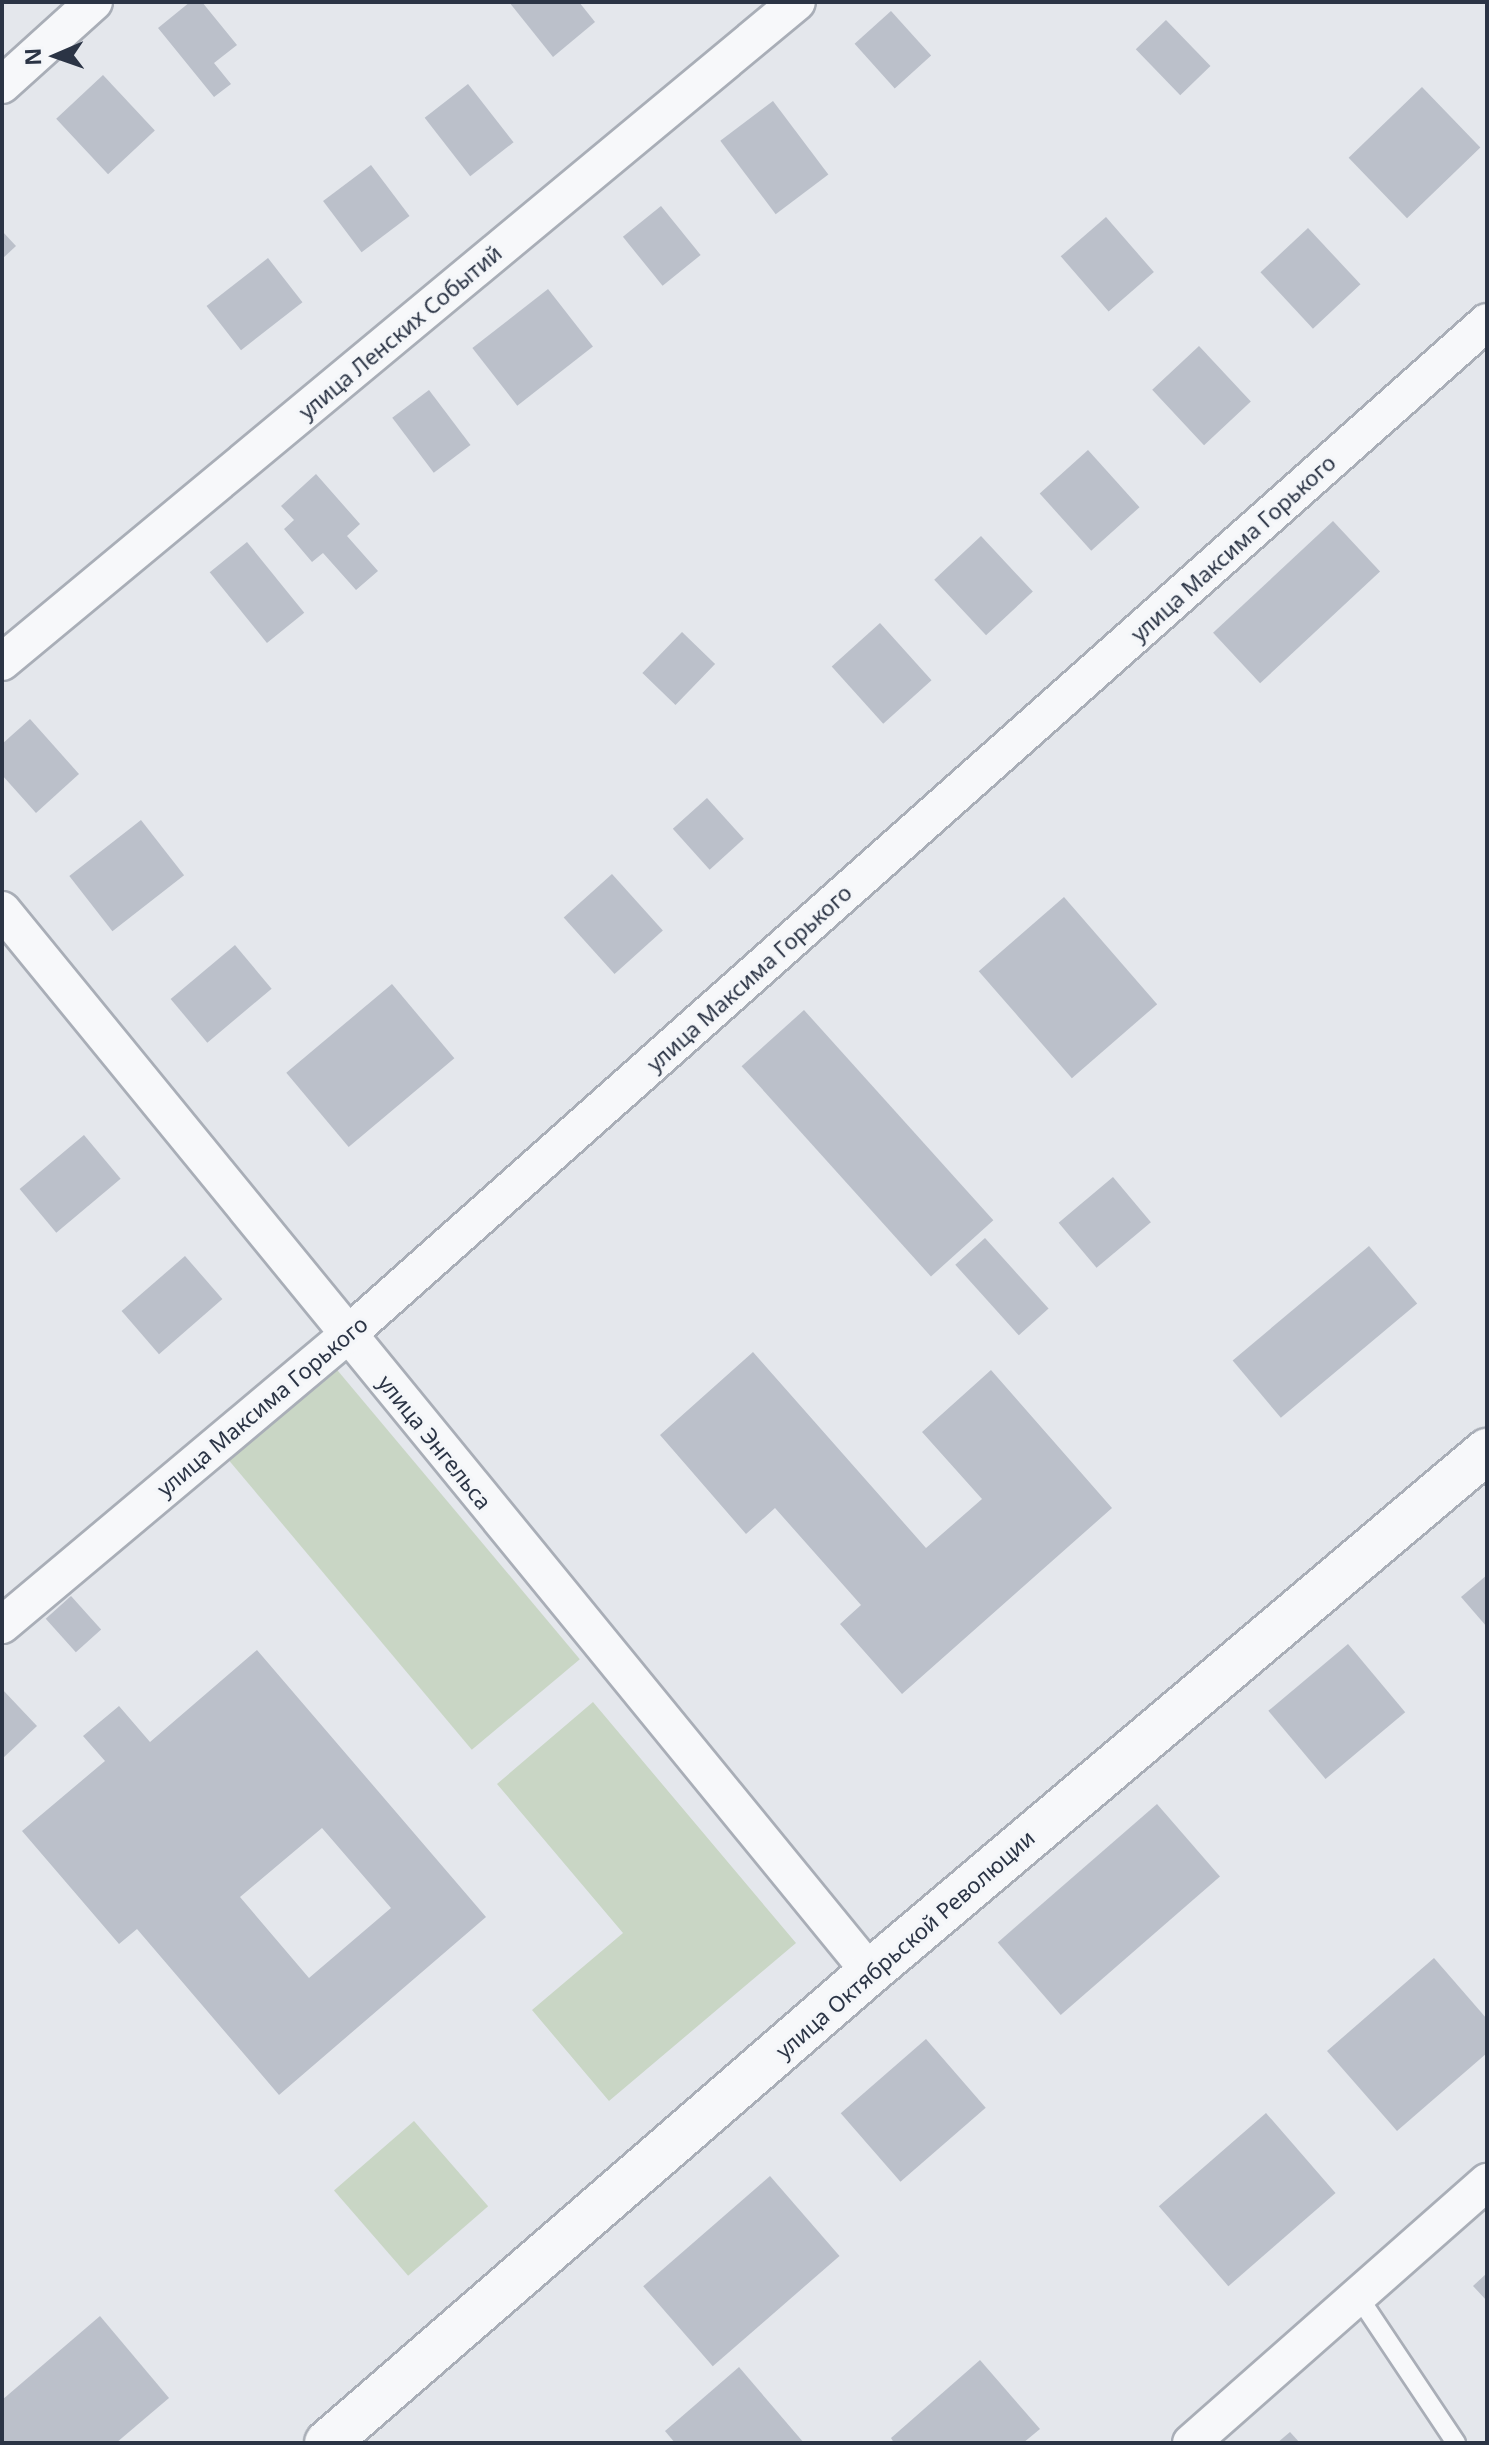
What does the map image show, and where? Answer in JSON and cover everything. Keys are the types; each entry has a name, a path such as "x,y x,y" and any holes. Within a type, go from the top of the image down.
{"street":[{"path":"2,85 94,2"},
{"name":"улица Ленских Событий","path":"2,662 797,2"},
{"name":"улица Максима Горького","path":"2,1625 347,1335 1487,322"},
{"name":"улица Энгельса","path":"2,910 870,1972"},
{"name":"улица Октябрьской Революции","path":"327,2443 870,1972 1487,1451"},
{"path":"1191,2443 1487,2182"}],"lane":[{"path":"1358,2296 1456,2443"}],"green space":[{"path":"333,1365 580,1659 472,1750 225,1456"},
{"path":"593,1702 796,1943 609,2101 532,2010 623,1933 497,1784"},
{"path":"414,2121 488,2206 408,2276 334,2191"}],"building":[{"path":"190,2 202,2 237,45 214,63 231,84 214,97 158,28"},
{"path":"509,2 579,2 595,22 553,57"},
{"path":"891,11 931,56 895,88 855,44"},
{"path":"1166,20 1210,66 1180,95 1136,49"},
{"path":"103,75 155,131 108,174 56,119"},
{"path":"468,84 514,142 470,176 425,118"},
{"path":"1422,87 1480,147 1407,218 1349,158"},
{"path":"773,101 828,174 776,214 720,141"},
{"path":"371,165 410,216 362,252 323,201"},
{"path":"661,206 701,255 663,286 623,237"},
{"path":"1106,217 1154,272 1109,311 1061,256"},
{"path":"1308,228 1361,284 1313,329 1260,272"},
{"path":"2,231 16,246 2,259"},
{"path":"268,258 302,302 241,350 207,306"},
{"path":"548,289 593,347 517,406 472,348"},
{"path":"1199,346 1251,402 1204,445 1152,390"},
{"path":"429,390 471,445 434,473 392,418"},
{"path":"1088,450 1140,507 1091,551 1040,493"},
{"path":"316,474 360,524 347,536 378,571 356,590 323,553 312,562 284,529 294,520 281,506"},
{"path":"1333,521 1380,571 1260,683 1213,633"},
{"path":"981,536 1033,592 986,635 934,580"},
{"path":"247,542 304,613 267,643 210,572"},
{"path":"880,623 932,680 883,724 832,666"},
{"path":"682,632 715,664 675,705 642,673"},
{"path":"30,719 79,774 36,813 2,775 2,744"},
{"path":"707,798 744,839 710,870 673,829"},
{"path":"141,820 184,875 112,931 69,876"},
{"path":"612,874 663,930 615,974 564,917"},
{"path":"1064,897 1157,1004 1072,1078 979,971"},
{"path":"235,945 272,989 207,1043 171,999"},
{"path":"392,984 454,1058 349,1147 286,1073"},
{"path":"804,1010 993,1220 931,1277 742,1066"},
{"path":"84,1135 121,1179 56,1233 20,1189"},
{"path":"1113,1177 1151,1222 1097,1268 1059,1223"},
{"path":"985,1238 1049,1309 1019,1335 955,1265"},
{"path":"1369,1246 1417,1303 1281,1418 1233,1360"},
{"path":"185,1256 222,1299 159,1354 122,1311"},
{"path":"753,1352 926,1548 982,1499 922,1432 991,1370 1112,1508 902,1694 840,1624 861,1605 775,1508 746,1534 660,1435"},
{"path":"1487,1575 1487,1627 1461,1597"},
{"path":"71,1596 101,1629 76,1652 46,1619"},
{"path":"1348,1644 1405,1712 1326,1779 1268,1711"},
{"path":"257,1650 486,1917 279,2095 137,1929 119,1944 22,1831 105,1761 83,1736 119,1706 150,1742","holes":["322,1828 391,1908 309,1978 240,1897"]},
{"path":"2,1689 37,1726 2,1759"},
{"path":"1157,1804 1220,1876 1061,2015 998,1942"},
{"path":"1434,1958 1487,2019 1487,2053 1397,2131 1327,2051"},
{"path":"926,2039 986,2108 900,2182 841,2113"},
{"path":"1266,2113 1336,2193 1228,2286 1159,2206"},
{"path":"770,2176 840,2256 713,2366 643,2286"},
{"path":"1487,2273 1487,2301 1473,2286"},
{"path":"100,2316 169,2398 116,2443 2,2443 2,2400"},
{"path":"980,2360 1040,2429 1023,2443 894,2443 891,2438"},
{"path":"739,2367 804,2443 675,2443 665,2431"},
{"path":"1290,2432 1300,2443 1277,2443"}]}
